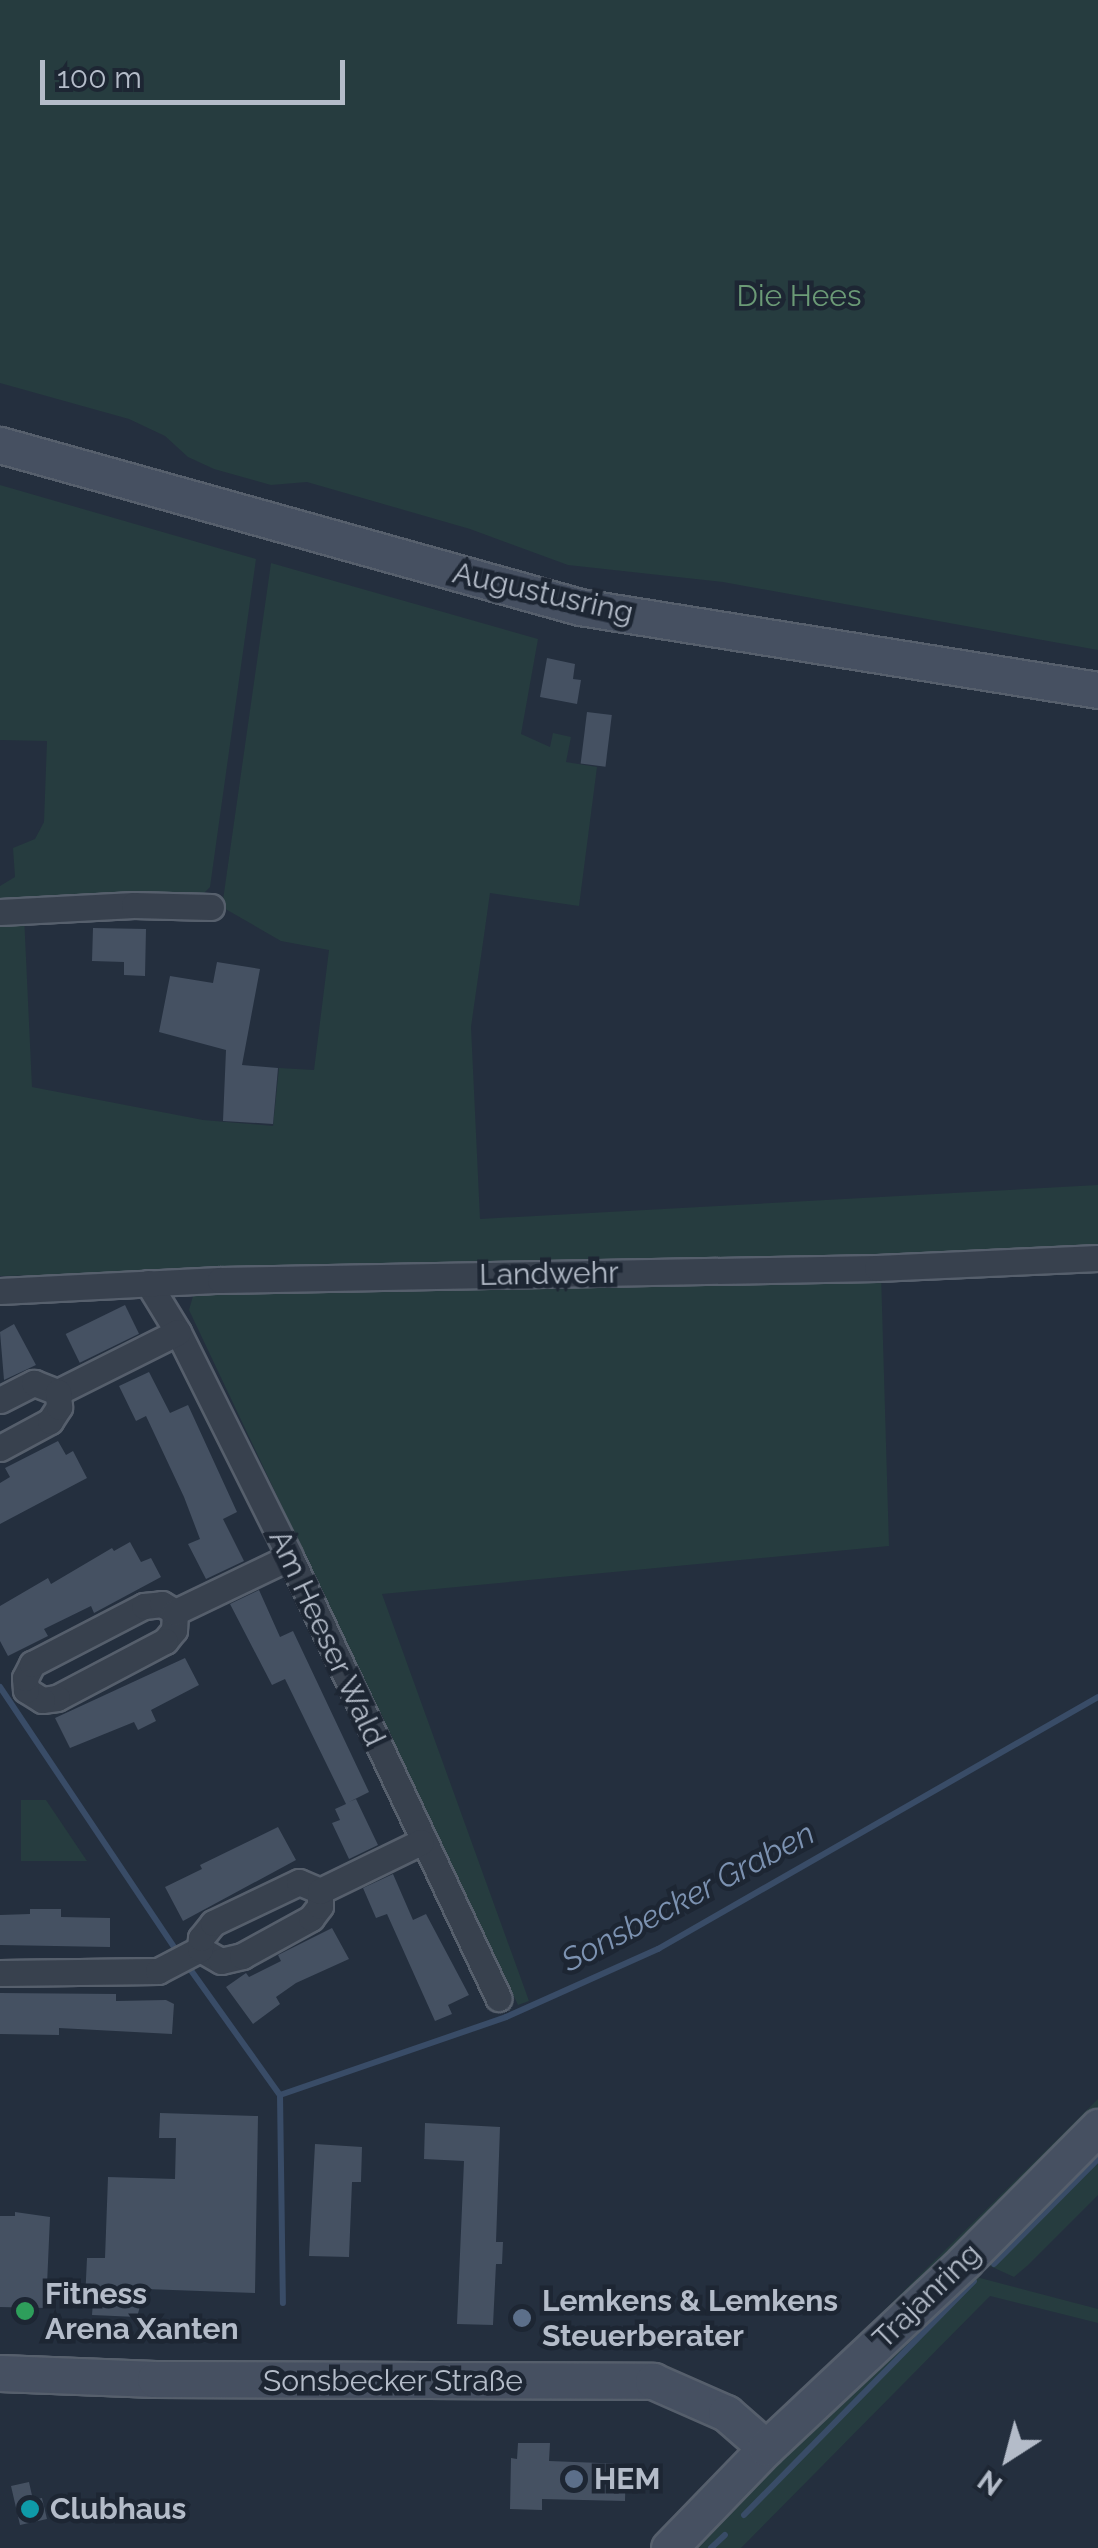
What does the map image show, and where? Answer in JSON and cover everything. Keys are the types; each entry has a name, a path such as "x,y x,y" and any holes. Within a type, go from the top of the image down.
{"main road":[{"name":"Augustusring","path":"0,444 580,607 1098,690"},
{"name":"Trajanring","path":"669,2548 766,2448 965,2261 1098,2127"},
{"name":"Sonsbecker Straße","path":"0,2373 173,2379 653,2381 726,2413 766,2448"}],"street":[{"path":"0,912 211,907"},
{"name":"Landwehr","path":"0,1291 148,1283 877,1268 1098,1258"},
{"name":"Am Heeser Wald","path":"148,1283 178,1332 290,1557 420,1842 498,1998"},
{"path":"0,1400 34,1383 58,1392 178,1332"},
{"path":"0,1448 50,1422 58,1407 58,1392"},
{"path":"175,1612 290,1557"},
{"path":"162,1604 175,1612 174,1630 165,1641 57,1698 42,1700 26,1690 25,1678 32,1664 144,1606 162,1604"},
{"path":"200,1949 200,1938 213,1923 298,1882 320,1891 420,1842"},
{"path":"200,1949 221,1962 242,1956 312,1918 320,1906 320,1891"},
{"path":"0,1972 158,1970 200,1949"}],"green space":[{"name":"Die Hees","path":"0,0 1098,0 1098,650 723,582 568,565 470,529 307,482 271,485 214,469 188,457 165,436 129,419 0,383"},
{"path":"0,485 256,559 210,887 197,900 0,906 0,886 15,877 13,848 35,839 44,822 47,741 0,740"},
{"path":"271,563 538,639 521,734 550,747 553,733 571,737 566,762 597,767 579,906 490,893 471,1027 480,1219 1098,1185 1098,1254 0,1276 0,917 24,915 32,1087 203,1120 273,1126 279,1068 314,1070 329,950 281,941 222,907"},
{"path":"881,1273 889,1546 382,1594 529,2001 518,2005 189,1310 193,1296 281,1285"},
{"path":"21,1800 46,1800 87,1861 21,1861"},
{"path":"1098,2099 1098,2114 838,2356"},
{"path":"1098,2139 1098,2195 1027,2266 1014,2277 977,2260"},
{"path":"965,2274 1098,2309 1098,2323 990,2296 741,2548 692,2548"}],"building":[{"path":"547,658 575,664 573,679 581,680 577,704 540,697"},
{"path":"587,712 612,715 605,767 581,764"},
{"path":"93,928 146,929 145,976 124,975 124,962 92,961"},
{"path":"217,962 260,969 242,1065 278,1068 273,1124 223,1121 226,1050 159,1032 170,976 213,983"},
{"path":"125,1305 139,1334 80,1363 66,1334"},
{"path":"14,1324 36,1365 4,1380 0,1332"},
{"path":"149,1372 170,1413 188,1405 237,1512 223,1519 244,1561 206,1579 188,1544 200,1539 184,1497 146,1416 136,1421 119,1386"},
{"path":"58,1441 66,1455 73,1451 87,1478 0,1524 0,1483 10,1477 5,1468"},
{"path":"130,1542 141,1562 151,1558 161,1577 94,1613 91,1606 44,1629 48,1636 8,1656 0,1641 0,1606 48,1578 51,1584 112,1548 114,1551"},
{"path":"259,1590 280,1637 293,1631 369,1792 349,1802 356,1799 378,1845 349,1859 332,1823 340,1820 335,1809 346,1804 285,1679 272,1685 230,1604"},
{"path":"185,1658 199,1685 151,1710 156,1721 138,1730 134,1722 70,1748 55,1718"},
{"path":"278,1827 296,1860 183,1921 165,1887 202,1869 200,1865"},
{"path":"393,1874 413,1920 426,1914 469,1995 448,2005 452,2014 435,2021 387,1914 376,1918 363,1888"},
{"path":"30,1909 61,1909 61,1917 110,1918 110,1947 0,1945 0,1915 30,1914"},
{"path":"332,1928 349,1959 296,1983 276,1997 280,2004 253,2024 226,1987 246,1973 249,1977 281,1961 278,1955"},
{"path":"0,1993 116,1994 116,2001 166,2000 174,2004 172,2034 59,2028 59,2035 0,2034"},
{"path":"160,2113 258,2116 255,2293 145,2289 137,2317 92,2315 93,2301 85,2301 87,2258 105,2258 108,2177 175,2179 176,2138 159,2138"},
{"path":"425,2123 500,2127 496,2242 503,2242 502,2264 496,2264 493,2325 457,2324 464,2161 424,2159"},
{"path":"315,2144 362,2147 361,2182 352,2182 349,2257 309,2256"},
{"path":"15,2212 50,2217 46,2308 0,2307 0,2216 15,2216"},
{"path":"518,2443 550,2443 549,2461 626,2464 625,2501 542,2499 542,2510 510,2509 511,2458 517,2459"},
{"name":"Clubhaus","path":"29,2482 33,2500 42,2498 47,2519 20,2525 11,2486"}],"waterway":[{"name":"Sonsbecker Graben","path":"0,1687 174,1947"},
{"name":"Sonsbecker Graben","path":"190,1969 280,2095 506,2017 658,1949 1098,1697"},
{"name":"Sonsbecker Graben","path":"280,2095 283,2303"},
{"path":"994,2264 1098,2159"},
{"path":"744,2515 974,2281"},
{"path":"711,2548 725,2535"}],"place":[{"name":"Fitness Arena Xanten","path":"25,2311"},
{"name":"Lemkens & Lemkens Steuerberater","path":"522,2318"},
{"name":"HEM","path":"574,2479"},
{"name":"Clubhaus","path":"30,2509"}]}
